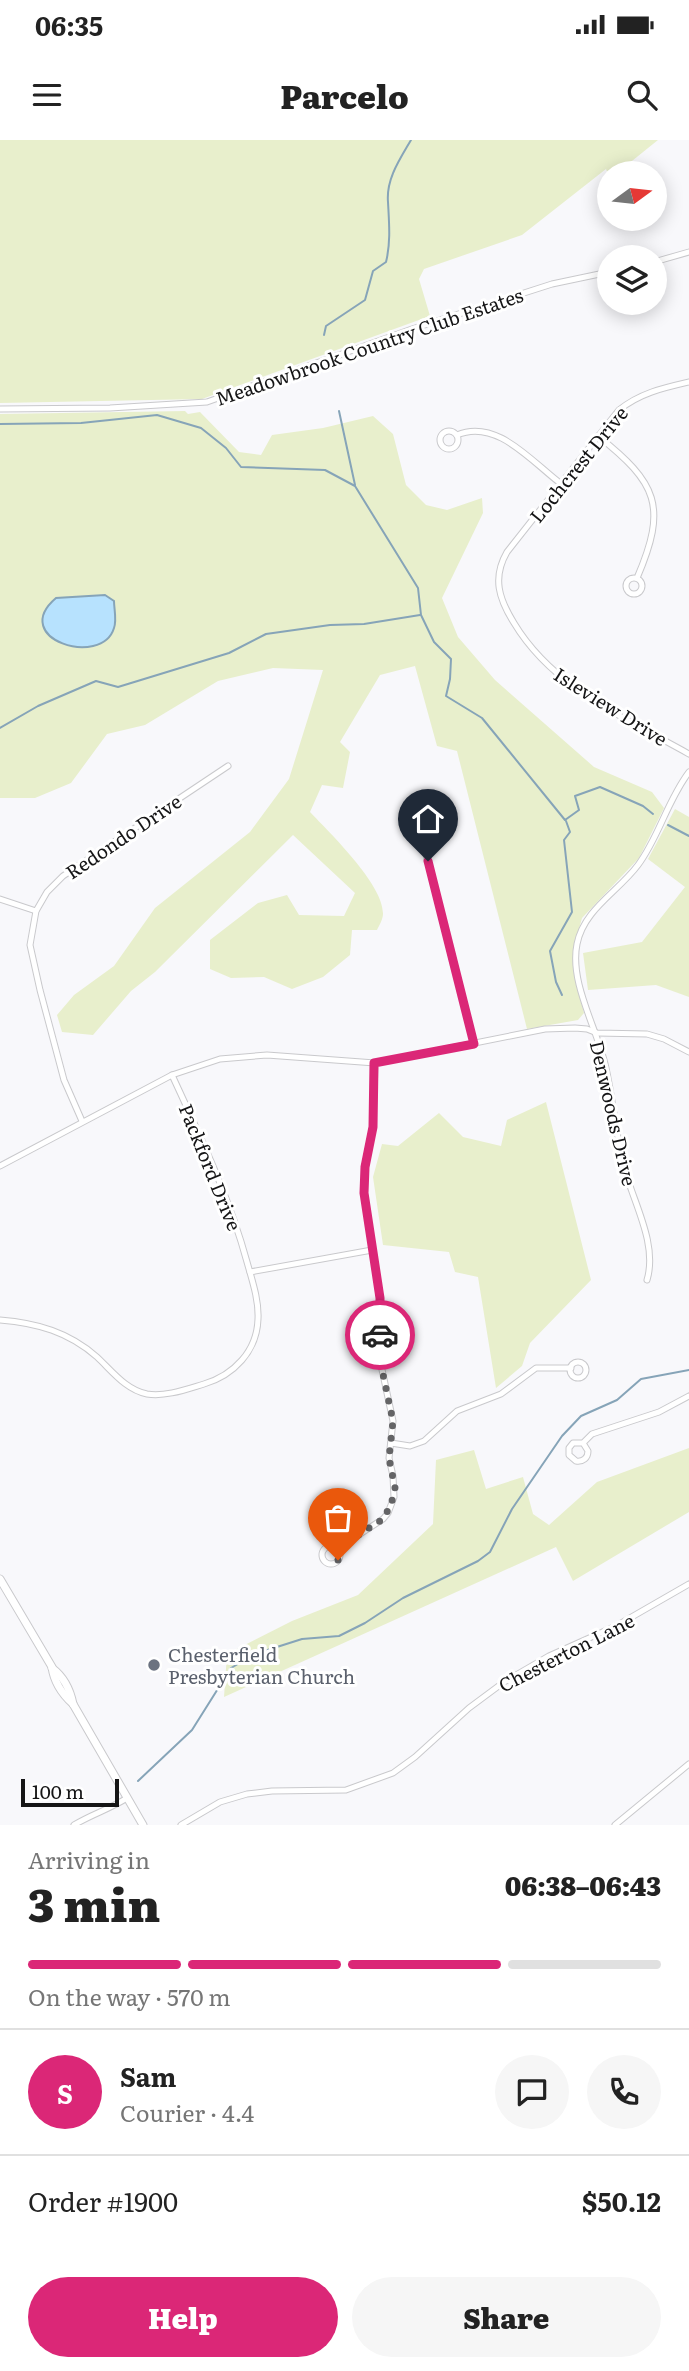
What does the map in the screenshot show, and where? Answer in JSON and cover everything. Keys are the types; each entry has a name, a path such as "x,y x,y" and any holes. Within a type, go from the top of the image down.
{"main road":[{"path":"0,1579 52,1667 59,1687 73,1704 143,1825"}],"street":[{"path":"667,258 689,252"},
{"name":"Meadowbrook Country Club Estates","path":"0,409 123,408 207,402 412,329 552,284 597,275"},
{"name":"Lochcrest Drive","path":"497,582 501,562 507,552 607,422 629,402 651,391 689,382"},
{"path":"457,435 479,430 497,435 559,483"},
{"path":"597,436 634,466 652,503 654,530 651,545 637,578"},
{"name":"Isleview Drive","path":"497,582 504,605 520,633 550,669 581,692 689,754"},
{"name":"Redondo Drive","path":"82,1121 64,1080 31,956 31,933 36,911 47,892 63,876 228,766"},
{"name":"Denwoods Drive","path":"647,1280 647,1240 618,1142 606,1068 597,1033 578,978 577,943 594,910 643,858 689,772"},
{"path":"414,818 421,835 474,1044"},
{"path":"0,898 36,911"},
{"path":"0,1166 172,1075 207,1062 251,1055 374,1063 545,1029 647,1034 664,1039 689,1052"},
{"path":"337,1549 377,1524 388,1513 395,1488 389,1458 393,1421 381,1365 380,1298 365,1208 364,1180 373,1127 374,1063"},
{"name":"Packford Drive","path":"0,1320 42,1326 60,1332 84,1347 126,1385 148,1394 162,1395 215,1381 228,1373 246,1355 253,1344 258,1319 250,1272 228,1201 172,1075"},
{"path":"250,1272 372,1250"},
{"path":"391,1443 410,1446 424,1441 457,1411 501,1394 536,1368 571,1368"},
{"path":"583,1443 592,1434 659,1412 689,1396"},
{"name":"Chesterton Lane","path":"181,1825 220,1802 247,1794 346,1790 393,1773 504,1682 549,1656 627,1621 689,1584"},
{"path":"615,1825 689,1765"},
{"path":"74,1825 127,1798"}],"green space":[{"path":"0,140 658,140 632,161 597,161 597,176 522,235 424,269 419,279 430,316 202,399 0,403"},
{"path":"185,411 188,414 200,412 239,452 261,455 272,435 323,428 373,416 393,434 406,485 426,505 447,510 482,498 483,513 442,598 458,637 495,680 594,767 652,792 664,808 639,858 582,918 573,951 574,974 584,1013 578,1020 527,1029 457,751 437,746 415,666 380,675 340,742 350,752 343,788 322,785 310,812 354,860 375,889 383,914 377,930 352,930 350,955 323,977 292,989 264,977 231,978 210,969 210,940 258,903 287,895 299,915 344,916 355,893 293,835 155,972 131,991 93,1035 62,1032 57,1015 74,995 114,966 155,908 250,832 289,779 323,670 273,668 218,681 145,725 107,734 71,783 35,798 0,798 0,414"},
{"path":"675,809 689,817 689,997 656,985 588,990 583,953 642,942 685,887 648,859"},
{"path":"546,1102 591,1280 530,1343 522,1366 496,1388 478,1277 455,1272 449,1252 383,1245 373,1177 382,1144 398,1146 439,1113 463,1137 501,1146 507,1120"},
{"path":"689,1448 689,1512 573,1581 556,1547 224,1697 227,1654 292,1621 358,1595 433,1524 436,1460 474,1450 486,1489 523,1477 533,1514 549,1525 597,1482"}],"water":[{"path":"105,595 114,601 115,618 114,628 106,640 93,646 78,647 62,643 50,636 43,626 44,613 56,598"}],"waterway":[{"path":"324,335 326,326 365,300 373,271 386,262 389,240 389,185 411,140"},
{"path":"339,411 355,485"},
{"path":"0,424 81,423 157,415 201,428 226,448 241,467 325,470 355,486 418,588 421,615 434,642 451,659 446,696 482,718 565,820 579,810 575,796 600,787 643,806 653,814"},
{"path":"0,728 38,706 96,681 118,687 229,653 266,634 420,615"},
{"path":"562,995 556,982 550,951 572,912 564,840 570,832 566,821"},
{"path":"668,825 689,836"},
{"path":"138,1781 192,1730 231,1668 255,1654 302,1639 339,1636 403,1598 478,1561 490,1552 512,1509 562,1436 581,1416 617,1400 641,1379 689,1370"}],"way so far":[{"path":"338,1560 340,1554 337,1549 383,1519 394,1497 395,1488 389,1458 393,1421 381,1365 380,1335"}],"place":[{"name":"Chesterfield Presbyterian Church","path":"154,1665"}],"route":[{"path":"380,1335 380,1298 364,1193 365,1167 375,1102 374,1063 474,1044 428,861"}]}
